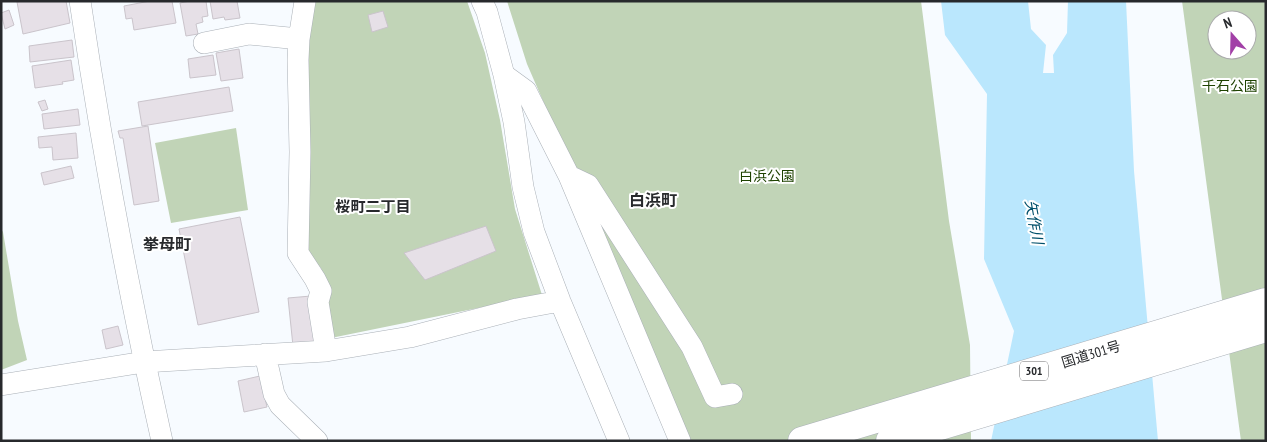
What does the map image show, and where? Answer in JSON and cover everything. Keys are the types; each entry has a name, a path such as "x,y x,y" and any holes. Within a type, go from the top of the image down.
{"highway":[{"name":"国道301号","path":"802,441 1266,302"},
{"name":"国道301号","path":"890,441 1266,328"}],"street":[{"path":"80,1 110,188 144,362 162,441"},
{"path":"305,1 299,39 300,152 298,253 316,279 321,290 318,302 326,351"},
{"path":"482,1 504,75 514,122 523,187 534,232 560,301 619,441"},
{"path":"204,43 257,35 299,39"},
{"path":"504,75 526,91 569,176 680,441"},
{"path":"569,176 588,185 692,347 715,397 732,394"},
{"path":"1,385 144,362 326,351 410,338 517,309 560,301"},
{"path":"267,354 274,394 280,405 317,441"}],"green space":[{"path":"311,1 467,1 485,53 500,120 515,209 542,295 331,338 321,268 304,252 302,67"},
{"name":"白浜公園","path":"507,1 921,1 949,221 970,345 971,441 691,441 527,64"},
{"name":"千石公園","path":"1182,1 1266,1 1266,441 1241,441"},
{"path":"236,128 248,210 171,223 155,143"},
{"path":"1,229 27,360 1,370"}],"water":[{"name":"矢作川","path":"941,1 1028,1 1031,29 1046,45 1043,73 1054,73 1053,55 1067,33 1068,1 1126,1 1134,171 1158,441 991,441 1014,331 984,259 987,94 945,35"}],"building":[{"path":"66,1 70,23 23,34 17,2"},
{"path":"150,1 172,1 176,23 134,30 132,18 126,19 124,6"},
{"path":"206,1 208,16 202,17 203,22 196,24 198,34 186,36 180,3"},
{"path":"210,1 237,1 240,18 225,20 224,17 213,19"},
{"path":"9,10 14,25 5,29 1,13"},
{"path":"383,11 388,27 372,32 368,15"},
{"path":"72,40 74,57 30,62 29,46"},
{"path":"239,49 243,78 221,81 216,53"},
{"path":"213,55 216,75 190,78 188,59"},
{"path":"71,60 74,80 62,82 63,84 35,88 32,66"},
{"path":"229,87 233,111 142,126 138,102"},
{"path":"45,100 48,109 42,111 38,102"},
{"path":"78,109 80,125 44,129 42,114"},
{"path":"148,126 159,201 134,205 123,138 120,138 118,131"},
{"path":"76,133 78,158 53,160 52,147 39,148 38,137"},
{"path":"71,166 74,178 44,185 41,173"},
{"path":"240,217 259,312 198,325 179,229"},
{"path":"486,226 496,251 425,280 404,253"},
{"path":"311,296 316,344 293,346 288,298"},
{"path":"118,326 123,345 106,349 102,330"},
{"path":"260,376 267,407 244,412 238,381"}],"district":[{"name":"白浜町","path":"653,200"},
{"name":"桜町二丁目","path":"373,207"},
{"name":"挙母町","path":"167,244"}]}
